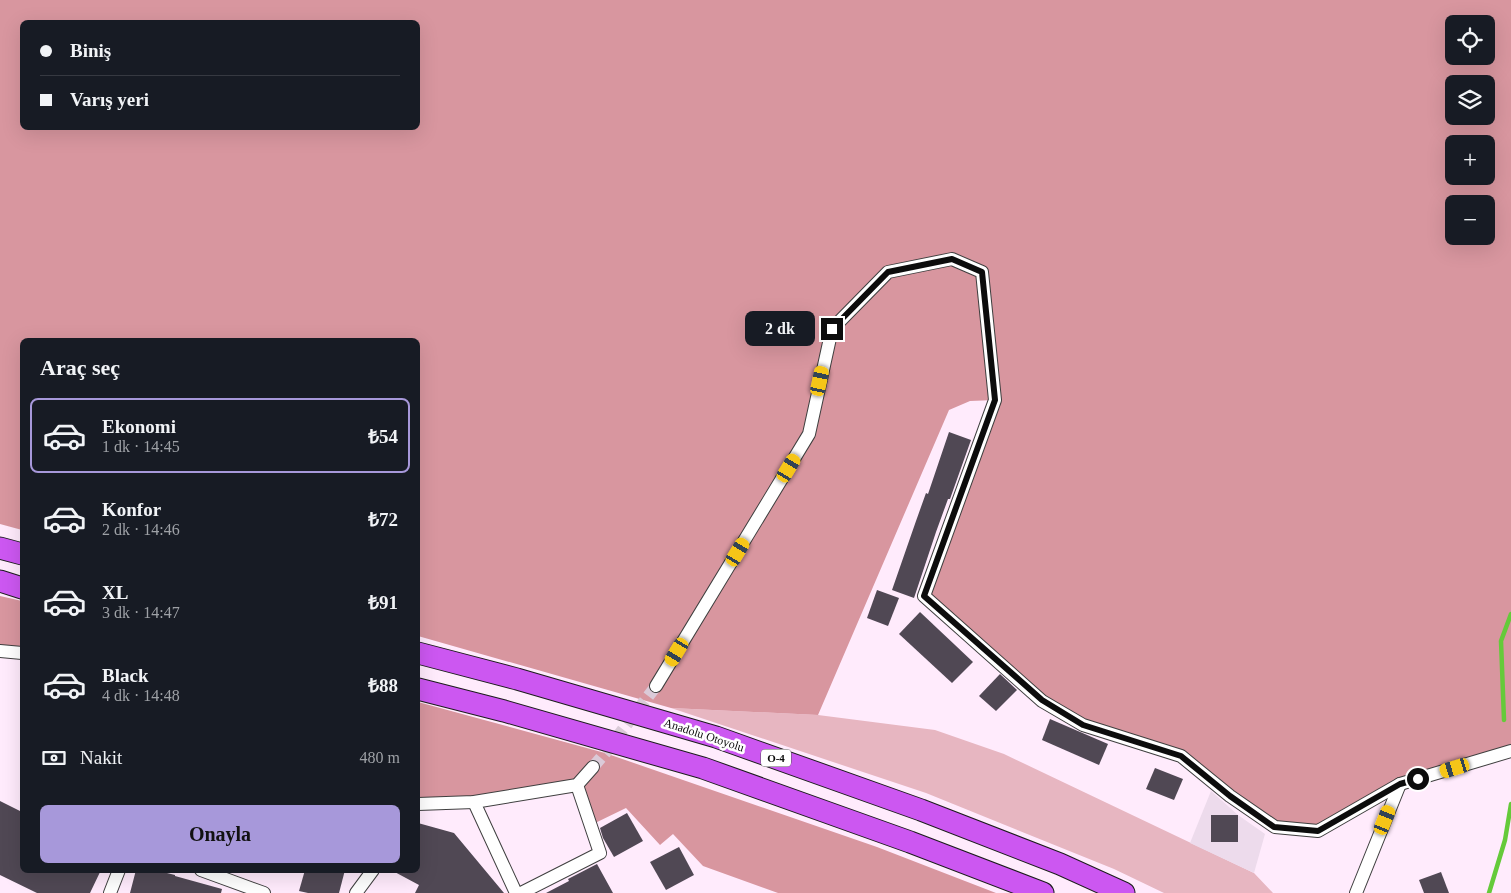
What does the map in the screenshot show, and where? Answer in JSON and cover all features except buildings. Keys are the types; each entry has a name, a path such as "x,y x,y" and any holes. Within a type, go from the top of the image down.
{"highway":[{"path":"0,548 20,553"},
{"path":"0,582 20,587"},
{"name":"Anadolu Otoyolu","path":"420,654 517,679 716,737 921,810 1060,864 1124,893"},
{"path":"420,690 703,768 910,842 1044,893"}],"street":[{"path":"656,686 809,434 832,329 888,272 952,259 982,272 995,400 924,596 1042,700 1083,725 1181,756 1230,796 1274,827 1318,831 1400,784 1511,751"},
{"path":"0,650 20,653"},
{"path":"420,804 474,802 577,785 593,767"},
{"path":"1356,893 1400,784"},
{"path":"521,893 600,853 577,785"},
{"path":"474,802 516,893"},
{"path":"110,893 118,873"},
{"path":"210,873 264,893"},
{"path":"356,893 371,873"}],"shaded area":[{"path":"0,0 1511,0 1511,751 1400,784 1318,831 1275,827 1181,756 1083,725 1042,701 924,596 995,400 970,401 949,410 818,715 671,708 420,637 420,338 20,338 20,529 0,524"},
{"path":"0,596 20,601 20,653 0,651"},
{"path":"420,703 605,753 877,847 996,893 778,893 703,866 673,834 660,845 626,808 591,825 577,785 420,804"},
{"path":"671,708 818,715 935,730 1004,754 1254,873 1273,893 1164,893 1114,869 926,793"},
{"path":"1211,791 1238,815 1265,834 1254,873 1190,843","holes":["1211,815 1238,815 1237,842 1211,842"]}],"waterway":[{"path":"1504,720 1501,641 1511,614"},
{"path":"1489,893 1505,840 1511,804"}],"tunnel":[{"path":"593,767 656,686"}],"route":[{"path":"832,329 888,272 952,259 982,272 995,400 924,596 1042,700 1083,725 1181,756 1230,796 1274,827 1318,831 1400,784 1418,779"}]}
